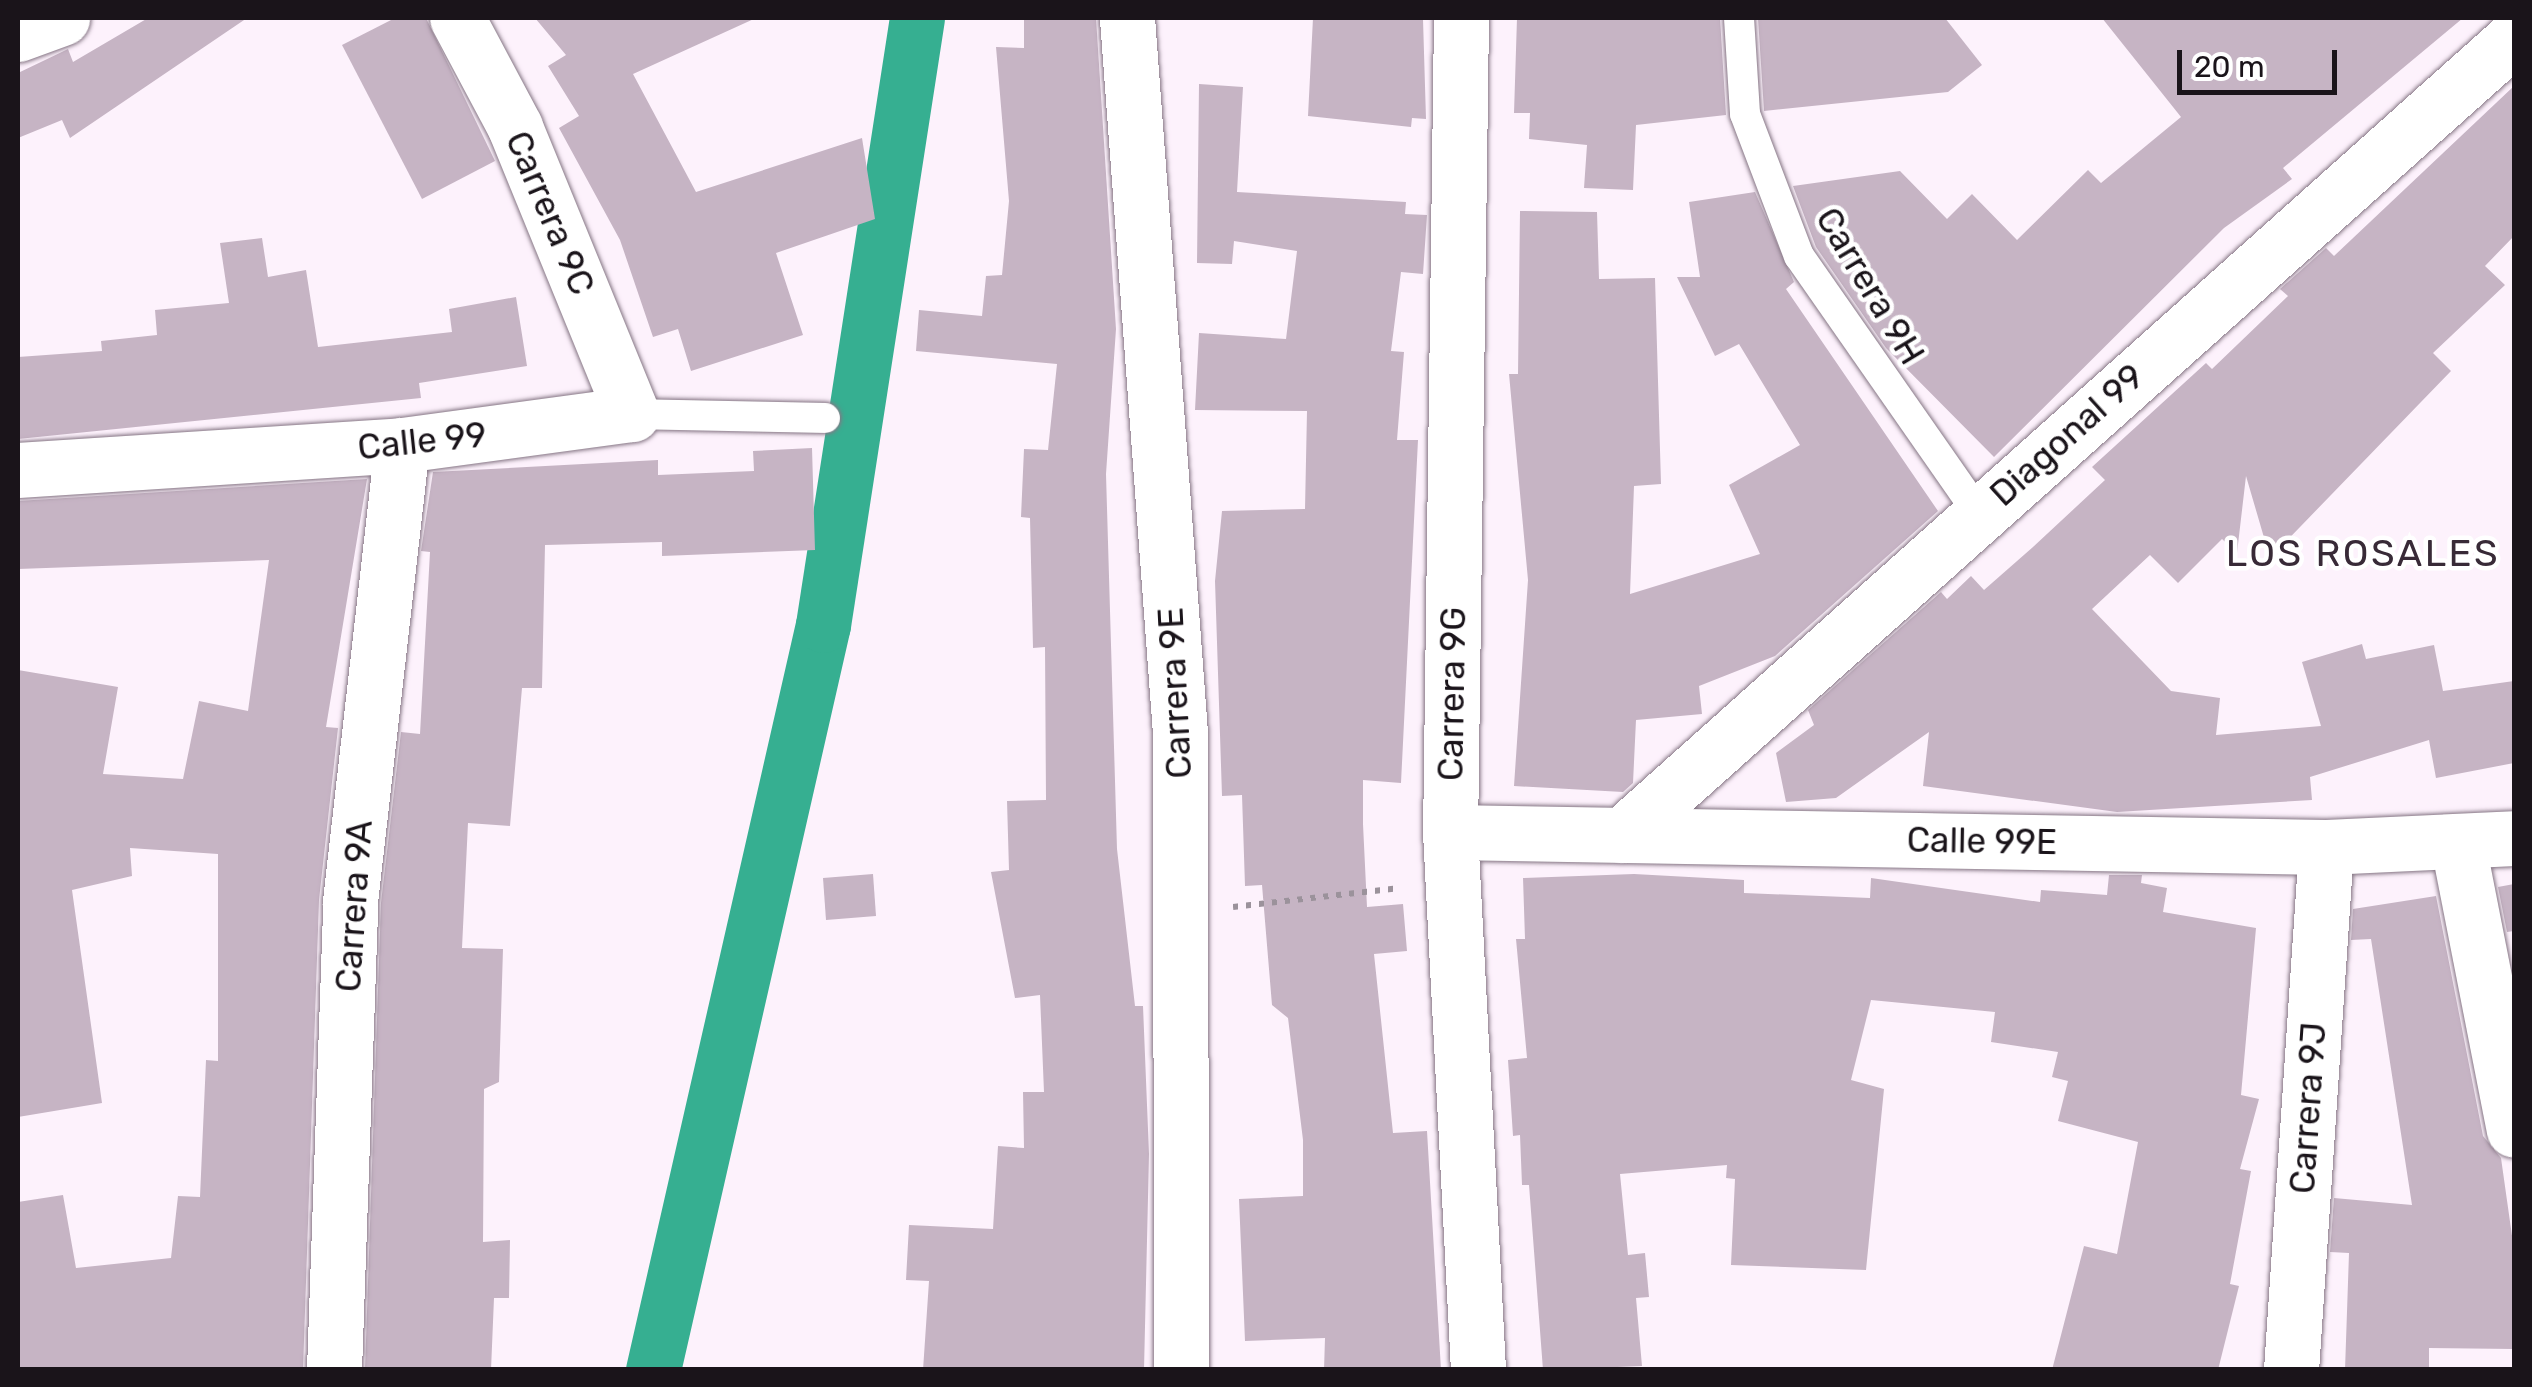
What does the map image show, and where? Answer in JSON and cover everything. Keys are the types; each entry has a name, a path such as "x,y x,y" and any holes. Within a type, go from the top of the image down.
{"street":[{"path":"18,34 62,18"},
{"name":"Carrera 9C","path":"456,18 515,127 632,414"},
{"name":"Carrera 9E","path":"1128,18 1180,733 1181,1370"},
{"name":"Carrera 9G","path":"1460,18 1450,857 1478,1370"},
{"name":"Diagonal 99","path":"1622,835 2514,38"},
{"name":"Calle 99","path":"18,470 402,446 632,414"},
{"name":"Carrera 9A","path":"334,1370 350,901 402,446"},
{"name":"Calle 99E","path":"1450,857 1622,835 2326,846 2458,845 2514,838"},
{"path":"2458,845 2514,1130"},
{"name":"Carrera 9J","path":"2291,1370 2326,846"}],"lane":[{"name":"Carrera 9H","path":"1739,18 1745,114 1799,256 1979,514"},
{"name":"Calle 99","path":"632,414 825,418"}],"path":[{"path":"1182,912 1450,857"}],"building":[{"path":"148,18 247,18 70,138 62,120 18,138 18,73 68,49 73,62"},
{"path":"395,18 426,18 495,161 422,199 342,45"},
{"path":"535,18 756,18 633,74 696,192 862,138 875,219 776,253 803,335 691,371 678,329 653,337 620,240 559,128 579,116 548,66 566,55"},
{"path":"1024,18 1096,18 1116,329 1106,474 1117,849 1135,1006 1143,1006 1149,1154 1144,1370 923,1370 929,1281 906,1280 909,1225 993,1229 998,1146 1024,1148 1023,1092 1044,1092 1040,995 1015,998 991,872 1009,870 1007,801 1046,800 1045,647 1033,648 1030,518 1021,517 1024,449 1048,450 1057,364 916,351 919,310 982,316 986,276 1002,275 1009,201 996,47 1024,48"},
{"path":"1313,18 1423,19 1426,119 1412,118 1411,127 1308,116"},
{"path":"1517,18 1720,18 1726,115 1636,125 1633,190 1584,188 1587,145 1529,139 1530,113 1514,113"},
{"path":"1758,18 1945,18 1982,65 1948,92 1764,111"},
{"path":"2102,18 2463,18 2283,168 2292,179 2224,228 1994,457 1886,348 1816,247 1793,186 1900,171 1947,219 1972,194 2017,240 2088,170 2101,183 2181,117"},
{"path":"1199,84 1243,87 1237,192 1406,202 1405,214 1427,215 1423,274 1401,272 1391,351 1404,352 1397,440 1418,440 1401,783 1363,780 1363,824 1367,907 1403,904 1407,951 1374,954 1393,1133 1427,1131 1441,1370 1324,1370 1325,1338 1245,1341 1239,1199 1303,1196 1303,1140 1288,1018 1272,1005 1262,885 1245,886 1242,795 1222,796 1215,581 1222,511 1305,509 1307,411 1195,410 1199,333 1286,339 1297,251 1234,241 1232,264 1197,263"},
{"path":"2514,86 2514,236 2485,266 2505,285 2433,353 2451,371 2270,558 2246,476 2237,553 2222,539 2178,583 2150,555 2092,609 2171,691 2220,698 2216,735 2321,726 2302,662 2362,644 2366,659 2434,645 2443,691 2514,681 2514,763 2436,778 2429,740 2310,777 2312,800 2117,812 1923,786 1929,732 1836,798 1786,802 1776,753 1814,725 1808,710 1941,592 1947,599 1971,576 1984,590 2033,547 2105,480 2092,467 2206,363 2212,369 2288,296 2280,289 2326,248 2334,256"},
{"path":"1755,192 1794,282 1786,289 1938,511 1775,656 1699,686 1702,714 1636,720 1633,783 1623,792 1514,786 1528,580 1509,374 1518,374 1520,211 1597,212 1599,279 1655,278 1661,484 1634,486 1630,594 1760,554 1729,485 1800,445 1739,344 1715,356 1677,277 1700,277 1689,202"},
{"path":"262,238 268,277 306,270 318,347 452,332 449,309 516,297 527,366 419,383 421,398 18,439 18,357 102,351 101,341 157,335 155,310 229,303 220,243"},
{"path":"812,448 815,550 662,556 662,542 545,545 542,688 522,688 510,826 468,823 462,948 503,949 499,1082 484,1089 483,1242 510,1240 509,1298 494,1298 491,1370 365,1370 381,903 401,732 420,734 430,552 421,551 433,472 658,460 658,475 754,471 753,451"},
{"path":"367,479 326,727 338,728 319,900 303,1370 18,1370 18,1202 63,1195 76,1268 171,1258 178,1196 200,1197 206,1060 218,1061 218,854 130,848 132,876 72,890 102,1103 18,1117 18,670 118,687 103,774 183,779 199,701 248,711 269,560 18,569 18,501"},
{"path":"873,874 876,916 826,920 823,878"},
{"path":"1634,874 1744,880 1744,893 1870,898 1871,878 2040,902 2041,890 2107,895 2109,875 2142,875 2141,883 2167,888 2163,912 2256,928 2241,1095 2259,1099 2240,1169 2251,1171 2230,1284 2239,1286 2218,1370 2052,1370 2084,1246 2117,1254 2138,1142 2058,1121 2068,1081 2052,1077 2058,1052 1991,1042 1995,1012 1871,1000 1851,1080 1884,1089 1866,1270 1731,1265 1735,1179 1726,1178 1727,1165 1620,1174 1628,1255 1645,1253 1649,1297 1636,1298 1642,1366 1543,1370 1529,1185 1522,1185 1520,1135 1513,1136 1508,1060 1527,1058 1516,939 1525,939 1523,878"},
{"path":"2514,884 2514,931 2507,932 2498,887"},
{"path":"2436,896 2483,1136 2501,1158 2514,1250 2513,1349 2429,1348 2429,1370 2345,1370 2349,1253 2330,1252 2334,1198 2412,1205 2371,939 2351,940 2353,909"}],"waterway":[{"path":"653,1370 823,625 917,18"}],"district":[{"name":"LOS ROSALES","path":"2363,554"}]}
